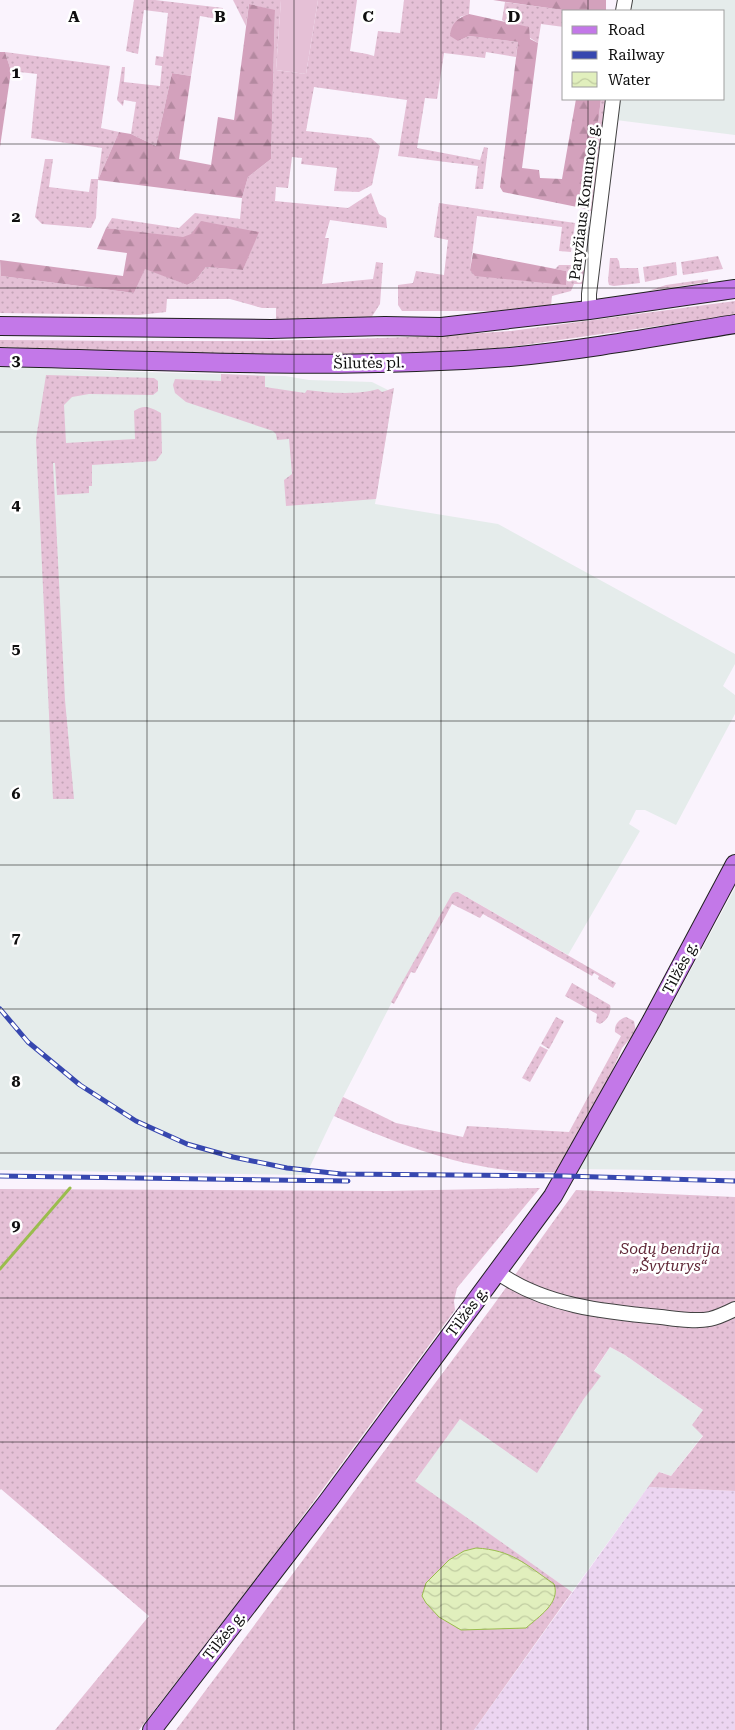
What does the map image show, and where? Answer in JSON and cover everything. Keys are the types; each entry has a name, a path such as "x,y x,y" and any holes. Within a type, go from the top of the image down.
{"main road":[{"path":"0,326 271,330 385,326 441,327 589,310 735,290"},
{"name":"Šilutės pl.","path":"0,356 264,364 370,364 513,356 735,324"},
{"name":"Tilžės g.","path":"152,1730 322,1508 540,1214 561,1182 652,1020 735,864"}],"street":[{"name":"Paryžiaus Komunos g.","path":"589,310 589,294 613,100"},
{"path":"497,1272 518,1286 552,1299 623,1314 698,1320 720,1316 735,1309"}],"shaded area":[{"path":"630,0 735,0 735,135 616,120 618,100 725,100 725,10 629,10"},
{"path":"0,364 70,370 285,376 309,380 372,382 388,390 394,388 375,504 498,524 735,654 735,664 723,686 735,695 735,714 676,825 645,810 636,810 629,824 640,831 568,955 458,892 453,893 392,1002 343,1097 306,1175 0,1170"},
{"path":"735,888 735,1171 576,1169 604,1119 634,1075"},
{"path":"610,1347 625,1355 703,1410 703,1435 671,1476 659,1472 572,1592 414,1481 460,1419 583,1400 600,1376 594,1372"},
{"path":"648,1487 735,1491 735,1730 474,1730"}],"green space":[{"path":"134,0 155,0 223,8 223,20 200,16 191,76 172,73 156,146 131,134 136,102 124,100 123,106 117,100 122,67 125,67 124,82 160,86 162,66 155,65 156,56 163,57 168,13 144,10 138,54 126,51"},
{"path":"233,0 281,0 276,70 306,74 318,0 357,0 350,51 374,56 378,31 400,33 404,0 470,0 469,14 460,17 458,41 469,36 518,42 516,57 486,52 485,58 444,53 437,99 425,98 417,148 480,160 484,147 488,148 483,189 475,189 478,166 398,156 407,100 314,87 306,131 371,138 380,146 372,185 359,192 334,191 337,168 301,164 302,158 292,157 288,188 276,187 275,201 348,208 371,193 379,214 386,218 387,228 330,220 325,238 329,238 322,284 373,279 376,262 383,263 380,304 371,318 276,319 276,308 262,308 230,299 167,299 166,312 139,315 0,313 0,261 1,276 134,293 145,268 187,285 195,281 206,267 243,270 258,232 191,235 183,238 106,228 112,218 179,228 195,213 240,219 242,198 248,177 271,159 275,11 249,4 246,26"},
{"path":"281,0 318,0 306,74 276,70"},
{"path":"493,0 606,0 606,10 563,10"},
{"path":"505,2 564,10 562,10 562,27 541,24 538,43 502,20"},
{"path":"249,4 275,10 271,159 248,177 242,198 98,180 119,132 131,134 156,146 172,73 191,76 179,159 211,165 218,117 234,120"},
{"path":"469,14 529,27 530,39 538,43 522,168 539,170 540,178 562,179 576,100 601,100 587,209 503,192 500,187 518,42 469,36 458,41 450,36 455,22"},
{"path":"0,52 5,52 11,71 0,147"},
{"path":"5,52 110,66 101,128 119,132 98,180 96,218 91,228 42,224 35,217 45,159 53,159 49,187 89,192 91,179 98,179 102,148 31,138 37,74 11,71"},
{"path":"601,100 607,100 593,212 587,209"},
{"path":"439,203 575,223 571,252 559,251 562,227 477,216 470,270 566,271 555,269 559,265 578,265 586,272 585,284 574,284 571,291 552,296 551,305 493,311 402,311 398,305 398,285 413,283 416,271 444,275 448,240 434,237"},
{"path":"201,221 259,232 243,270 206,267 195,281 187,285 145,269 134,293 1,276 0,260 123,276 127,253 97,249 106,228 183,237 191,234"},
{"path":"473,253 566,271 566,285 475,276 470,270"},
{"path":"718,256 723,269 683,275 681,262"},
{"path":"610,258 617,258 620,268 638,268 640,283 609,285"},
{"path":"676,262 677,275 645,282 643,267"},
{"path":"708,279 708,282 648,291 666,285"},
{"path":"735,301 735,315 477,350 267,357 0,347 0,340 319,340 511,331"},
{"path":"221,374 265,376 265,387 305,393 307,390 352,393 378,389 382,392 394,388 376,499 286,506 284,480 292,474 289,439 277,440 276,434 273,431 186,402 175,393 173,385 175,379 221,381"},
{"path":"46,375 154,378 158,381 158,391 153,395 89,394 72,397 64,405 66,443 135,439 134,411 147,407 161,413 162,453 156,461 92,465 92,486 89,486 89,493 57,495 55,463 53,463 65,700 74,799 53,799 36,439"},
{"path":"455,892 616,983 613,988 598,979 599,976 594,973 592,976 483,914 480,918 452,904 415,973 411,972 394,1004 391,1002 452,894"},
{"path":"572,983 610,1005 610,1013 605,1021 600,1024 596,1022 597,1014 565,996"},
{"path":"556,1017 564,1021 549,1049 541,1044"},
{"path":"626,1017 634,1021 636,1032 622,1048 605,1088 556,1172 527,1172 469,1164 414,1148 334,1116 343,1097 396,1123 463,1137 467,1126 569,1132 621,1036 615,1032 616,1025"},
{"path":"540,1046 548,1050 530,1082 522,1078"},
{"path":"540,1188 457,1288 454,1301 455,1310 280,1547 139,1730 55,1730 149,1616 0,1490 0,1189 386,1191"},
{"name":"Sodų bendrija „Švyturys“","path":"576,1190 735,1197 735,1491 648,1487 659,1472 671,1476 703,1436 692,1425 703,1410 625,1355 610,1347 594,1371 601,1376 583,1400 537,1473 460,1419 415,1481 572,1592 474,1730 176,1730 492,1307"}],"water":[{"path":"476,1548 488,1549 518,1559 554,1584 555,1591 551,1603 526,1628 461,1630 439,1617 426,1603 422,1596 426,1583 449,1560 464,1551"}],"waterway":[{"path":"0,1269 70,1188"}],"railway":[{"path":"0,1009 28,1042 80,1085 136,1121 187,1144 233,1157 287,1168 341,1174 565,1176 735,1181"},
{"path":"0,1176 348,1181"}]}
